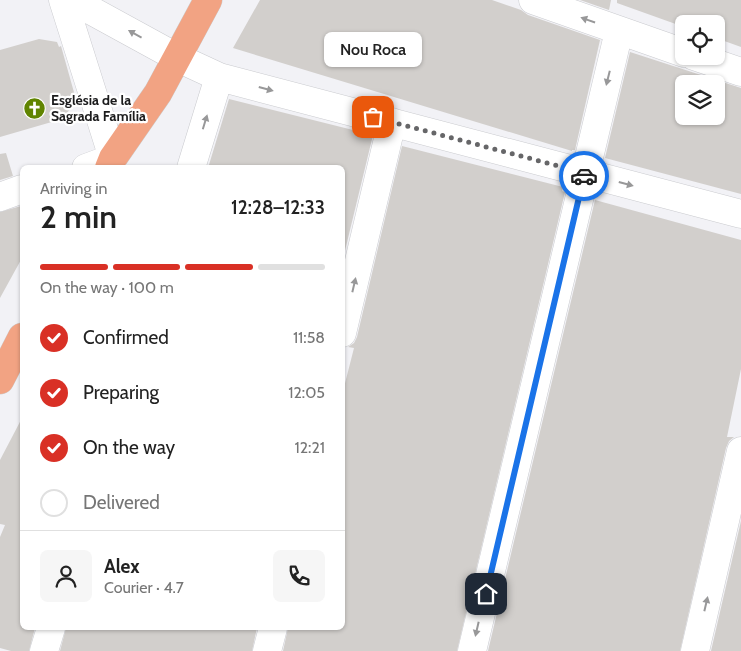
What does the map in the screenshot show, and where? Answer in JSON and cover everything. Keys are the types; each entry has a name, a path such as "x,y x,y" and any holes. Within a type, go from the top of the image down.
{"main road":[{"path":"111,163 158,93 208,0"},
{"path":"0,380 20,341"}],"street":[{"path":"63,0 111,163"},
{"path":"72,0 178,58 219,77 741,214"},
{"path":"533,0 675,50"},
{"path":"472,651 619,30"},
{"path":"720,65 741,72"},
{"path":"193,165 219,77"},
{"path":"345,320 392,122"},
{"path":"0,197 20,190"},
{"path":"695,651 741,451"},
{"path":"44,651 50,630"},
{"path":"267,651 272,630"}],"building":[{"path":"260,0 492,0 521,10 528,15 600,40 575,150 572,151 233,48"},
{"path":"580,0 611,0 609,10"},
{"path":"617,0 741,0 741,47 725,41 725,15 675,15 675,24 617,3"},
{"name":"Església de la Sagrada Família","path":"39,39 57,42 59,47 61,46 77,103 62,119 0,137 0,50"},
{"path":"630,52 701,75 675,75 675,125 725,125 725,83 741,88 741,194 605,158"},
{"path":"229,99 373,135 345,251 345,165 209,165"},
{"path":"402,146 563,187 562,191 565,192 457,651 283,651 288,630 345,630 345,383 354,348 348,347 354,343"},
{"path":"6,153 13,176 0,180 0,154"},
{"path":"595,200 741,240 741,369 727,437 734,437 729,441 726,448 680,651 488,651"},
{"path":"20,206 20,262 0,298 0,212"},
{"path":"20,422 20,630 34,630 29,651 11,651 0,648 0,537 5,525 0,524 0,460"},
{"path":"741,521 741,651 711,651"},
{"path":"65,630 257,630 252,651 60,651"}],"way so far":[{"path":"373,117 585,173 584,176"}],"place":[{"name":"Església de la Sagrada Família","path":"35,108"},
{"name":"Nou Roca","path":"373,117"}],"route":[{"path":"486,594 584,176"}]}
